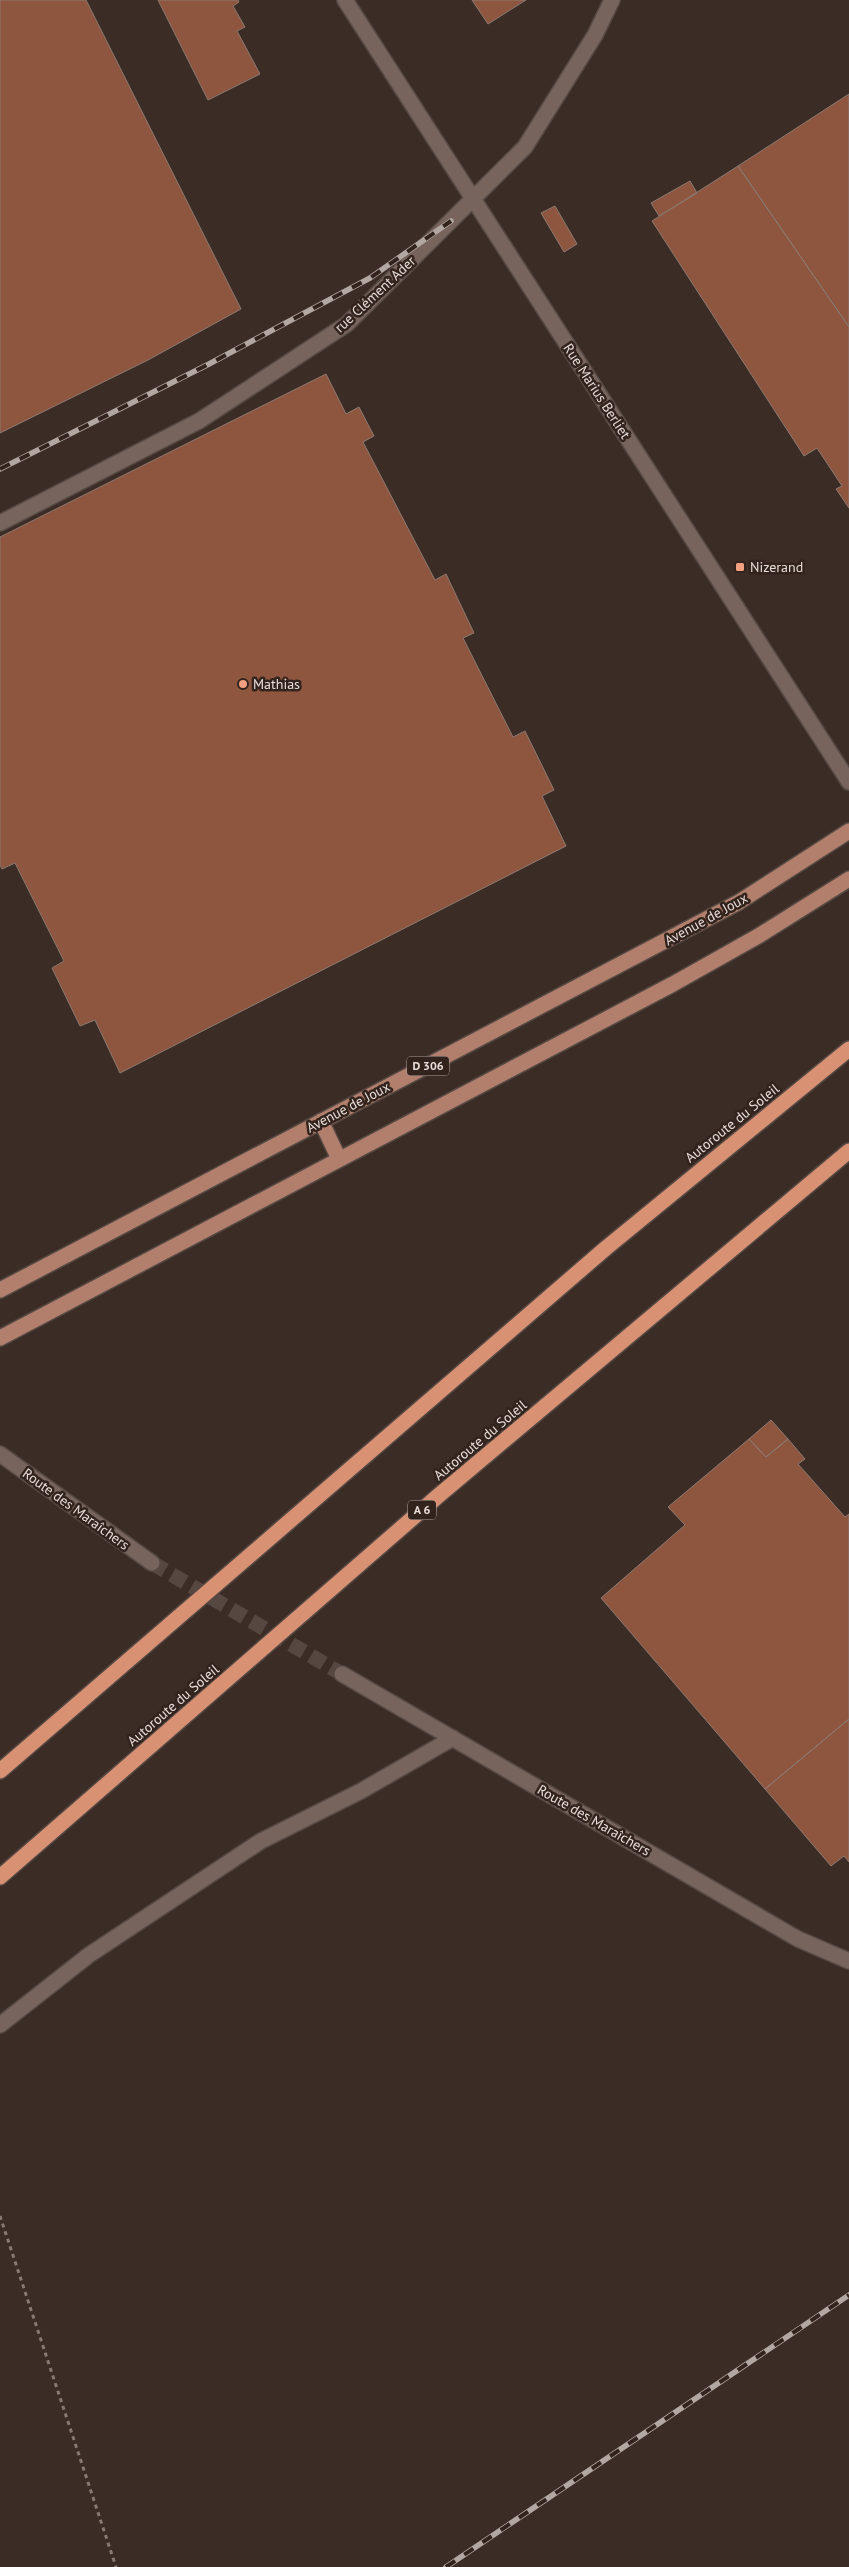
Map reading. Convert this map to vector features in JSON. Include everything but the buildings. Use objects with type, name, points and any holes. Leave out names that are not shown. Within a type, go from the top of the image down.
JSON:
[{"type":"highway","name":"Autoroute du Soleil","points":[[0,1771],[606,1248],[849,1049]]},
{"type":"highway","name":"Autoroute du Soleil","points":[[0,1877],[431,1502],[849,1151]]},
{"type":"main road","name":"Avenue de Joux","points":[[0,1290],[739,902],[849,831]]},
{"type":"main road","points":[[0,1338],[673,984],[760,935],[849,879]]},
{"type":"main road","points":[[321,1122],[340,1159]]},
{"type":"street","name":"Rue Marius Berliet","points":[[344,0],[849,782]]},
{"type":"street","name":"rue Clément Ader","points":[[0,523],[199,422],[347,324],[525,147],[595,35],[612,0]]},
{"type":"street","name":"Route des Maraîchers","points":[[0,1454],[152,1563]]},
{"type":"street","name":"Route des Maraîchers","points":[[342,1674],[798,1939],[849,1961]]},
{"type":"street","points":[[0,2025],[88,1955],[261,1841],[361,1790],[453,1738]]},
{"type":"path","points":[[0,2216],[116,2567]]},
{"type":"tunnel","points":[[152,1563],[342,1674]]},
{"type":"railway","points":[[0,469],[209,364],[370,278],[451,221]]},
{"type":"railway","points":[[446,2567],[849,2295]]},
{"type":"place","name":"Nizerand","points":[[740,567]]},
{"type":"place","name":"Mathias","points":[[243,684]]}]
